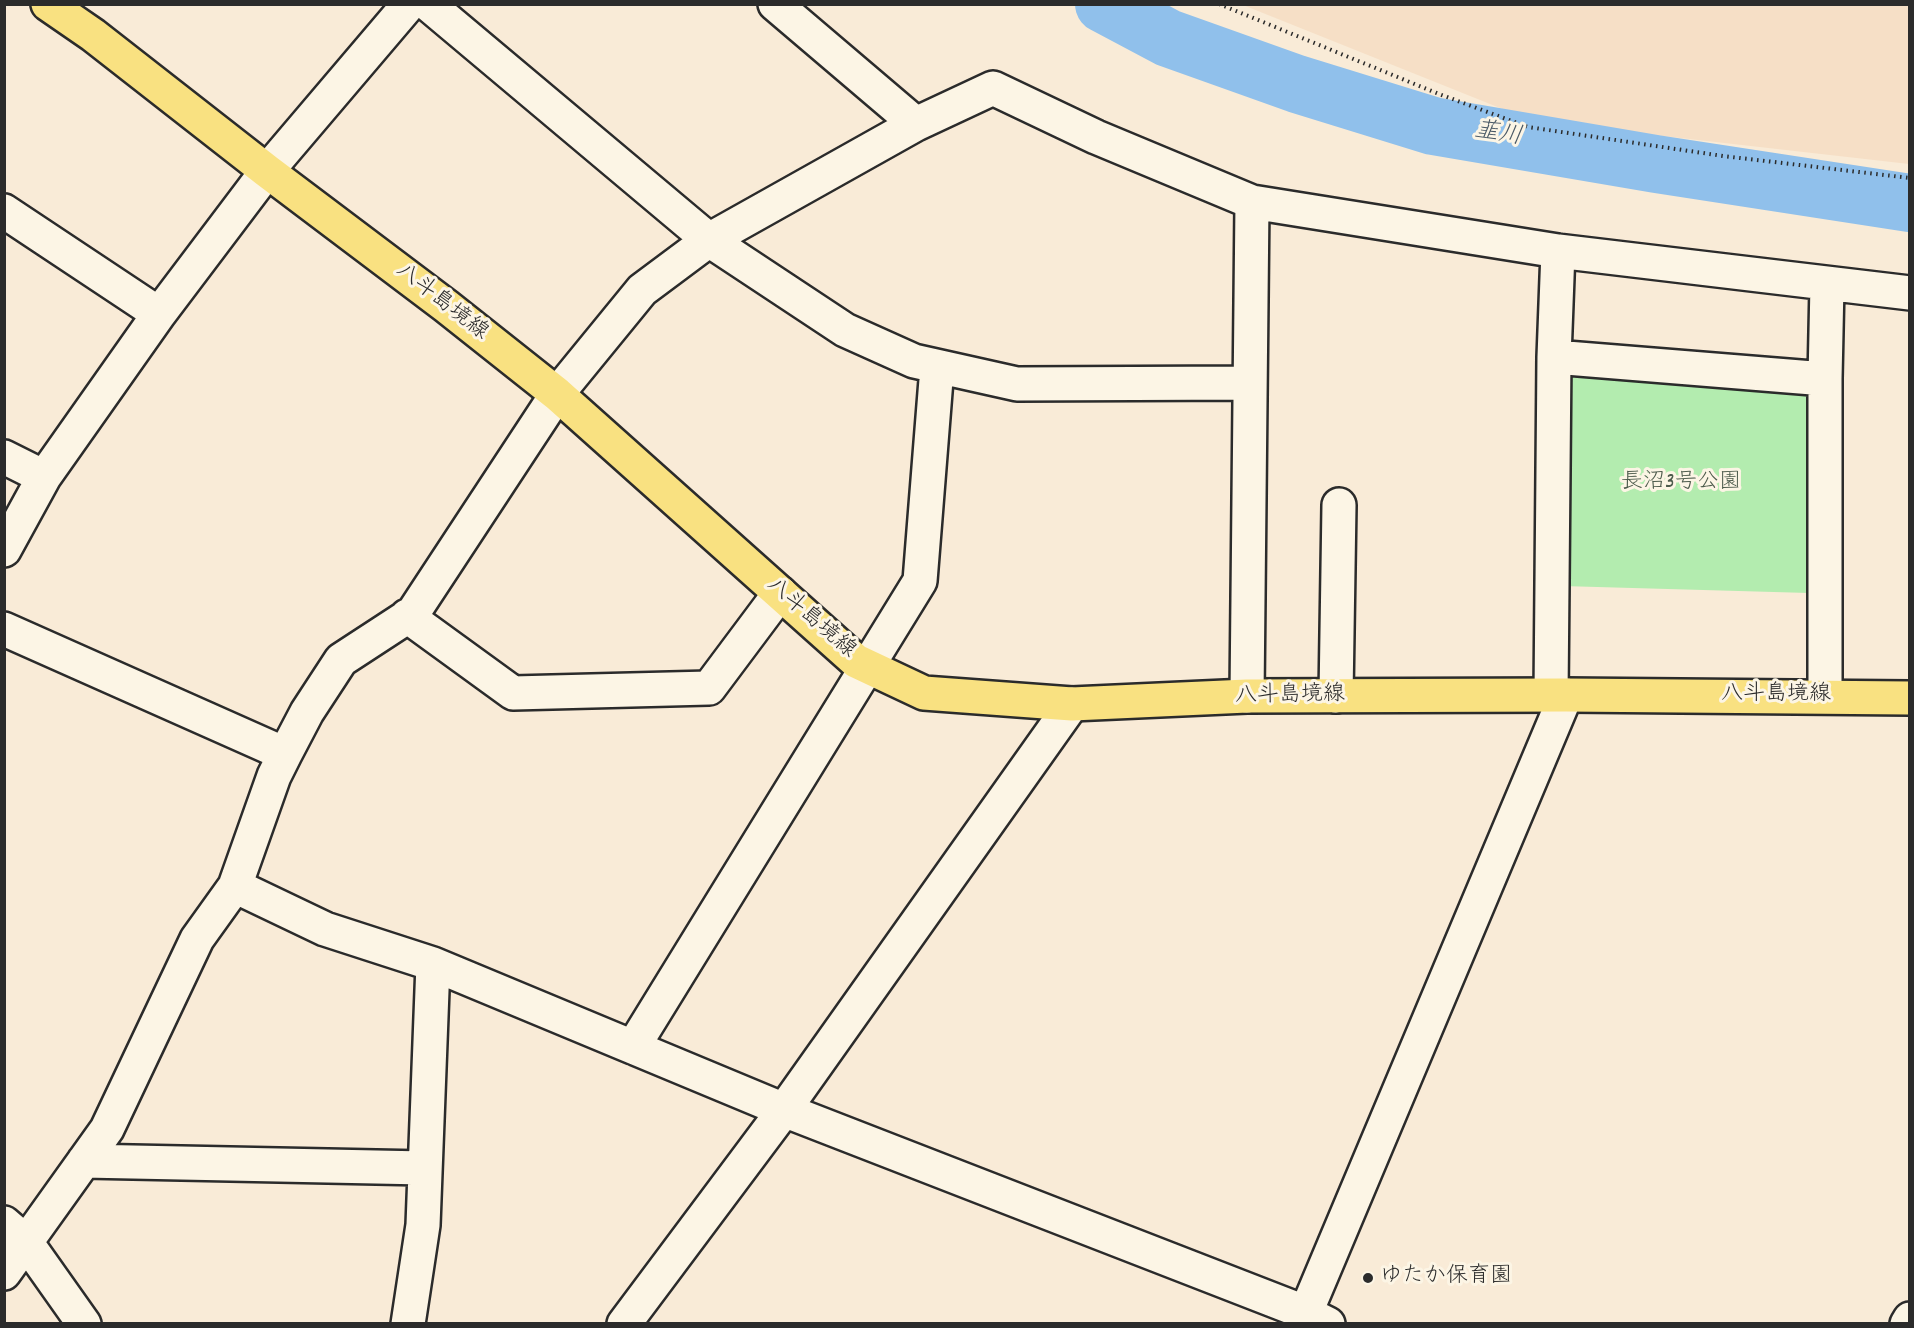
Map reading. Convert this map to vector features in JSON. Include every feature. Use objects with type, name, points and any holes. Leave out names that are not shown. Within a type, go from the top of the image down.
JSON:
[{"type":"main road","name":"八斗島境線","points":[[48,4],[93,35],[267,171],[446,306],[556,394],[856,661],[924,693],[1072,704],[1247,696],[1559,695],[1910,698]]},
{"type":"street","points":[[4,550],[44,477],[159,314],[267,171],[409,4]]},
{"type":"street","points":[[428,4],[710,240],[845,330],[914,361],[1017,384],[1250,383]]},
{"type":"street","points":[[775,4],[916,124]]},
{"type":"street","points":[[4,1273],[15,1232],[84,1161],[107,1129],[197,939],[235,886],[274,776],[307,712],[341,660],[413,613],[556,394],[642,290],[710,240],[916,124],[993,88],[1096,137],[1252,202],[1558,251],[1910,293]]},
{"type":"street","points":[[1247,696],[1252,202]]},
{"type":"street","points":[[4,212],[159,314]]},
{"type":"street","points":[[235,886],[325,929],[433,964],[784,1110],[1311,1320],[1559,695],[1554,357],[1558,251]]},
{"type":"street","points":[[1825,696],[1827,284]]},
{"type":"street","points":[[1554,357],[1825,379]]},
{"type":"street","points":[[633,1047],[920,581],[937,367]]},
{"type":"street","points":[[4,458],[44,477]]},
{"type":"street","points":[[1336,696],[1339,505]]},
{"type":"street","points":[[407,616],[513,693],[709,688],[780,593]]},
{"type":"street","points":[[4,629],[285,754]]},
{"type":"street","points":[[624,1323],[784,1110],[1072,704]]},
{"type":"street","points":[[408,1323],[423,1225],[433,964]]},
{"type":"street","points":[[84,1161],[425,1168]]},
{"type":"street","points":[[15,1232],[84,1323]]},
{"type":"street","points":[[1907,1323],[1910,1319]]},
{"type":"path","points":[[1219,4],[1439,94],[1528,127],[1723,156],[1910,178]]},
{"type":"shaded area","points":[[1243,5],[1909,5],[1909,164],[1566,125],[1505,110]]},
{"type":"green space","name":"長沼3号公園","points":[[1583,368],[1799,388],[1813,403],[1809,593],[1562,586],[1570,377]]},
{"type":"waterway","name":"韮川","points":[[1104,4],[1168,38],[1297,84],[1433,126],[1656,164],[1910,203]]},
{"type":"place","name":"ゆたか保育園","points":[[1368,1278]]}]
